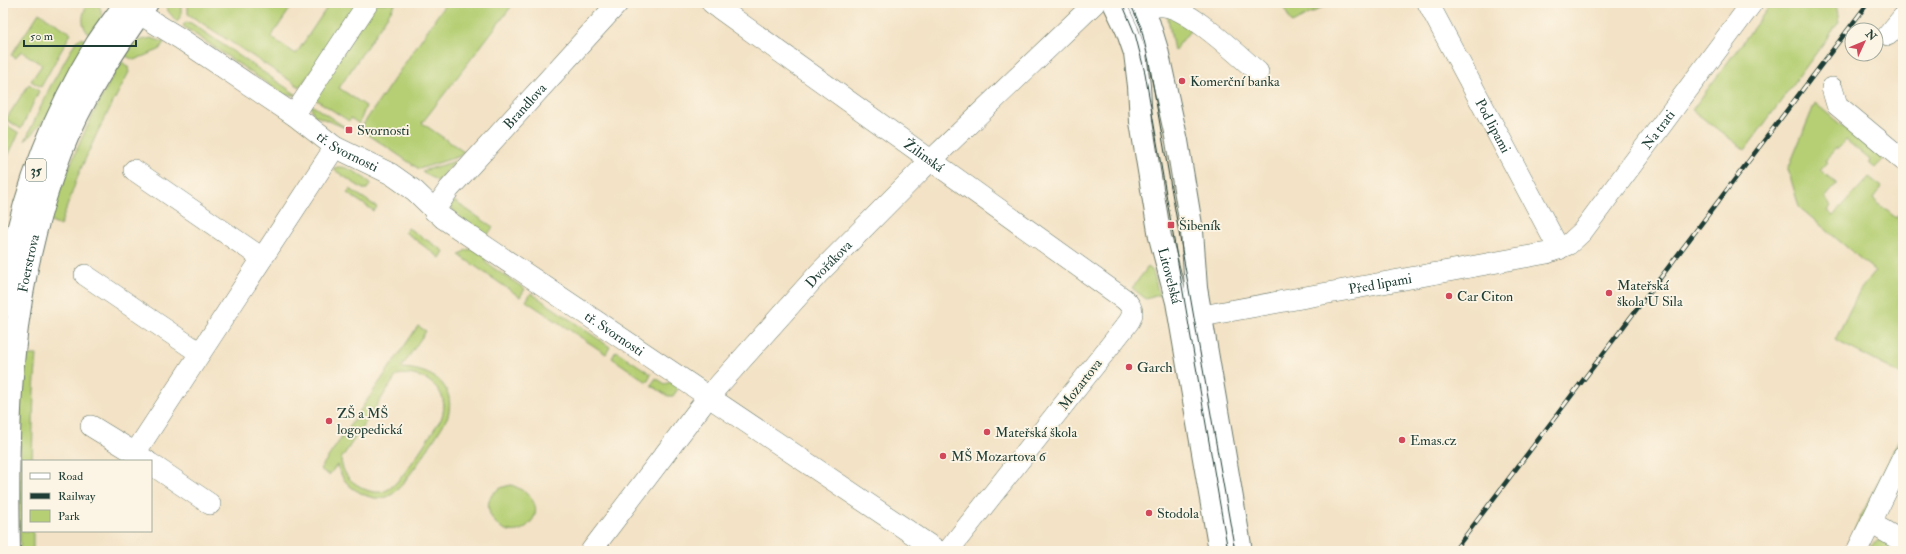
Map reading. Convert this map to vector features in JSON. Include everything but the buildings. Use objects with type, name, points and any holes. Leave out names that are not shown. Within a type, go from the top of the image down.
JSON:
[{"type":"main road","name":"Litovelská","points":[[1114,3],[1128,30],[1134,53],[1139,86],[1141,122],[1160,237],[1176,295],[1220,551]]},
{"type":"main road","name":"Foerstrova","points":[[3,306],[20,221],[43,151],[69,94],[90,55],[132,6]]},
{"type":"main road","name":"Foerstrova","points":[[9,551],[8,453],[10,382],[20,298],[30,252],[61,151],[80,111],[107,62],[132,6]]},
{"type":"main road","name":"Litovelská","points":[[1141,7],[1157,50],[1176,135],[1192,231],[1196,288],[1241,551]]},
{"type":"street","points":[[294,115],[368,3]]},
{"type":"street","name":"Brandlova","points":[[434,211],[449,189],[618,3]]},
{"type":"street","name":"Žilinská","points":[[712,3],[1124,299],[1133,310]]},
{"type":"street","name":"Dvořákova","points":[[591,551],[709,396],[819,273],[1095,3]]},
{"type":"street","name":"Pod lipami","points":[[1428,3],[1559,249]]},
{"type":"street","name":"Na trati","points":[[1559,249],[1569,244],[1582,232],[1752,3]]},
{"type":"street","name":"tř. Svornosti","points":[[132,6],[294,115],[335,147],[391,174],[415,191],[434,211],[938,551]]},
{"type":"street","name":"Litovelská","points":[[1141,7],[1161,6],[1173,8],[1204,28],[1258,72]]},
{"type":"street","points":[[1888,35],[1903,17]]},
{"type":"street","points":[[1832,88],[1837,105],[1903,160]]},
{"type":"street","points":[[91,426],[144,459],[200,353],[335,147]]},
{"type":"street","points":[[134,170],[262,258]]},
{"type":"street","name":"Před lipami","points":[[1202,316],[1546,253],[1559,249]]},
{"type":"street","points":[[85,275],[200,353]]},
{"type":"street","name":"Mozartova","points":[[948,551],[1128,323],[1132,317],[1133,310]]},
{"type":"street","points":[[1856,551],[1903,457]]},
{"type":"street","points":[[152,464],[210,504]]},
{"type":"street","points":[[1871,523],[1903,542]]},
{"type":"green space","points":[[88,3],[97,3],[101,12],[99,24],[92,36],[85,29],[83,21],[84,12]]},
{"type":"green space","points":[[166,3],[181,3],[181,15],[177,22],[168,11]]},
{"type":"green space","points":[[188,3],[294,3],[271,37],[296,54],[330,3],[361,3],[300,87],[188,14]]},
{"type":"green space","points":[[375,3],[396,3],[339,88],[366,106],[359,124],[351,118],[349,121],[312,97]]},
{"type":"green space","points":[[446,3],[514,3],[422,123],[464,152],[460,156],[419,169],[360,129]]},
{"type":"green space","points":[[1281,3],[1328,3],[1329,4],[1292,23]]},
{"type":"green space","points":[[1772,3],[1836,3],[1839,22],[1745,150],[1692,110]]},
{"type":"green space","points":[[39,13],[71,33],[41,87],[31,81],[42,65],[21,51],[16,58],[11,55]]},
{"type":"green space","points":[[1167,13],[1193,27],[1174,51]]},
{"type":"green space","points":[[186,22],[191,23],[297,95],[284,95],[183,26]]},
{"type":"green space","points":[[81,38],[89,42],[52,112],[25,141],[50,87],[76,41]]},
{"type":"green space","points":[[151,38],[164,42],[159,50],[134,60],[124,55],[137,41]]},
{"type":"green space","points":[[121,61],[128,67],[129,72],[98,131],[79,173],[60,226],[49,221],[56,200],[81,140]]},
{"type":"green space","points":[[29,84],[39,91],[21,129],[6,119]]},
{"type":"green space","points":[[1815,103],[1883,160],[1875,168],[1869,163],[1870,160],[1846,140],[1838,149],[1836,148],[1825,161],[1827,162],[1820,170],[1837,184],[1825,198],[1831,206],[1827,211],[1833,216],[1869,177],[1882,187],[1873,199],[1896,218],[1903,210],[1903,375],[1835,340],[1860,290],[1875,271],[1799,207],[1788,169]]},
{"type":"green space","points":[[310,104],[348,129],[314,115]]},
{"type":"green space","points":[[3,123],[19,133],[7,158],[3,157]]},
{"type":"green space","points":[[456,161],[437,181],[422,171]]},
{"type":"green space","points":[[337,167],[351,170],[371,183],[367,189],[363,189],[333,169]]},
{"type":"green space","points":[[350,189],[377,207],[374,211],[347,193]]},
{"type":"green space","points":[[451,199],[493,227],[486,237],[454,212],[451,206]]},
{"type":"green space","points":[[408,228],[444,251],[440,258],[405,232]]},
{"type":"green space","points":[[473,249],[485,256],[486,263],[525,289],[520,297],[459,255],[466,250]]},
{"type":"green space","points":[[1148,267],[1153,271],[1159,295],[1146,299],[1132,288]]},
{"type":"green space","points":[[531,293],[610,347],[606,354],[526,301]]},
{"type":"green space","points":[[418,326],[426,331],[401,368],[421,371],[438,380],[448,395],[450,405],[448,416],[444,423],[430,446],[404,482],[391,495],[383,498],[375,498],[367,496],[351,487],[340,473],[337,465],[329,475],[320,469]],"holes":[[[407,374],[426,379],[439,391],[443,400],[444,409],[441,419],[416,458],[393,486],[381,492],[367,490],[357,485],[347,476],[341,459],[397,375]]]},
{"type":"green space","points":[[616,351],[651,374],[647,382],[612,358]]},
{"type":"green space","points":[[24,355],[37,355],[34,390],[32,460],[22,460],[22,532],[33,532],[33,551],[20,551],[20,407]]},
{"type":"green space","points":[[656,378],[665,384],[672,381],[680,386],[673,396],[668,396],[651,385]]},
{"type":"green space","points":[[1903,431],[1903,440],[1849,549],[1846,547]]},
{"type":"green space","points":[[511,485],[517,487],[528,495],[535,505],[536,511],[530,523],[520,530],[509,531],[500,527],[492,519],[489,509],[490,499],[497,490]]},
{"type":"green space","points":[[1882,539],[1903,551],[1867,551],[1873,543]]},
{"type":"tram line","points":[[1122,3],[1135,34],[1145,73],[1228,551]]},
{"type":"tram line","points":[[1130,3],[1141,27],[1149,62],[1235,551]]},
{"type":"railway","points":[[1454,551],[1868,3]]},
{"type":"place","name":"Komerční banka","points":[[1182,81]]},
{"type":"place","name":"Svornosti","points":[[349,130]]},
{"type":"place","name":"Šibeník","points":[[1171,225]]},
{"type":"place","name":"Mateřská škola U Sila","points":[[1609,293]]},
{"type":"place","name":"Car Citon","points":[[1449,296]]},
{"type":"place","name":"Garch","points":[[1129,367]]},
{"type":"place","name":"ZŠ a MŠ logopedická","points":[[329,421]]},
{"type":"place","name":"Mateřská škola","points":[[987,432]]},
{"type":"place","name":"Emas.cz","points":[[1402,440]]},
{"type":"place","name":"MŠ Mozartova 6","points":[[943,456]]},
{"type":"place","name":"Stodola","points":[[1149,513]]}]
